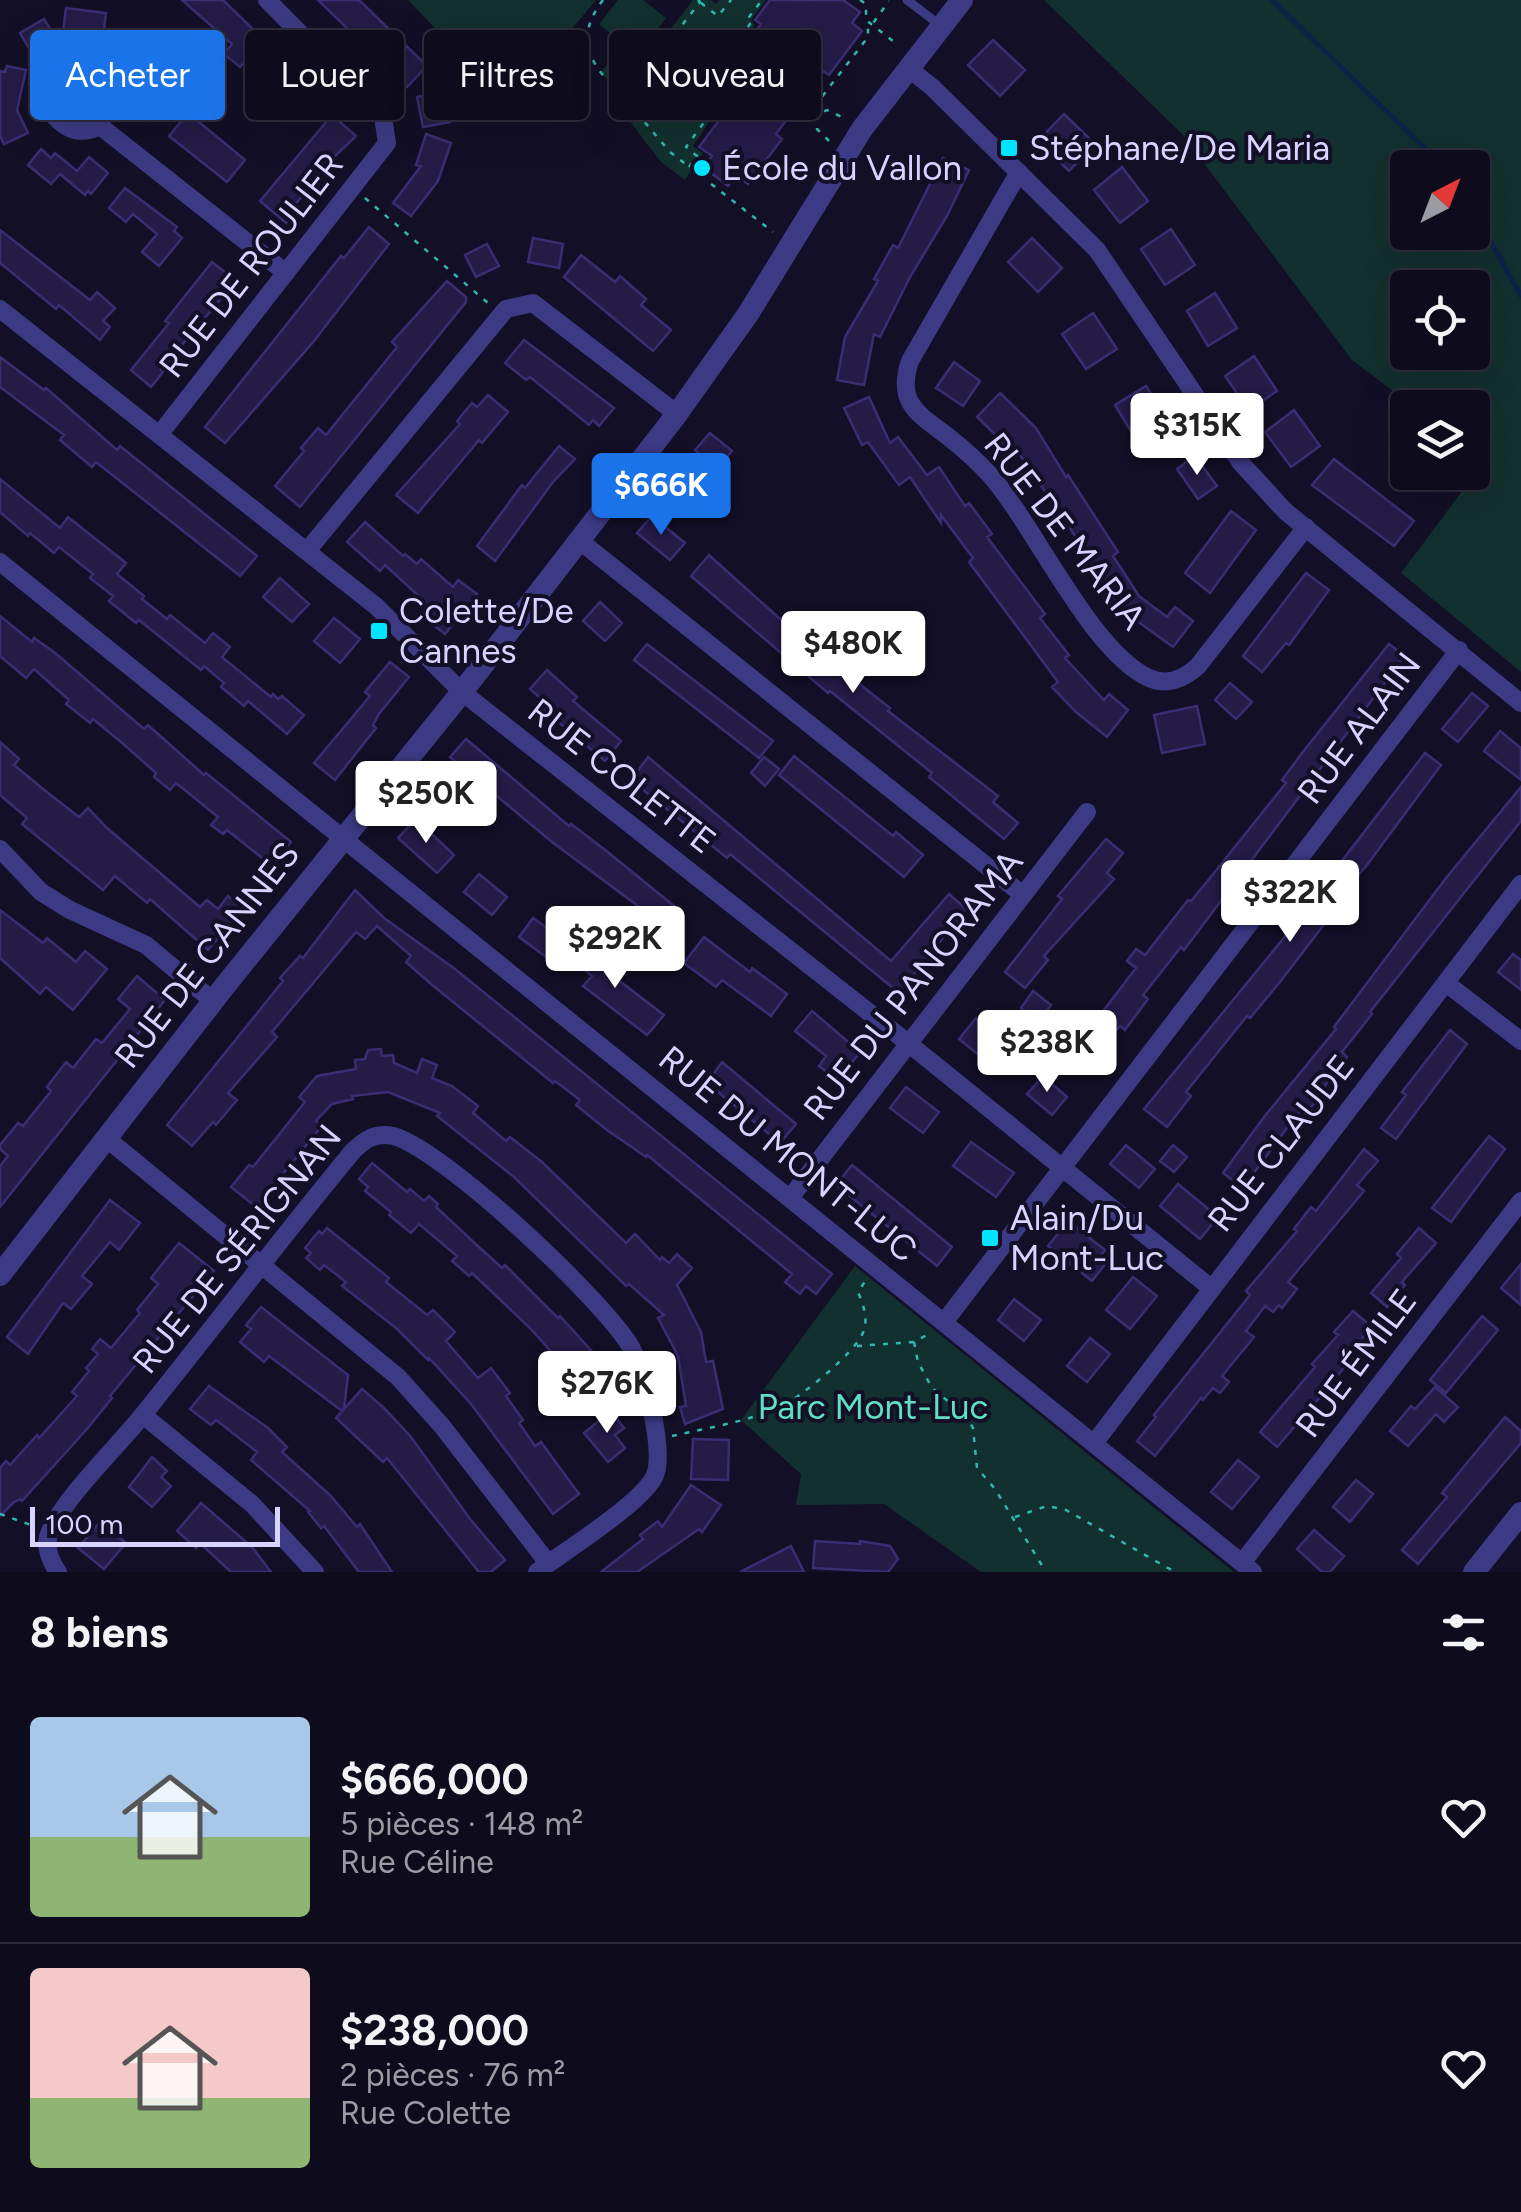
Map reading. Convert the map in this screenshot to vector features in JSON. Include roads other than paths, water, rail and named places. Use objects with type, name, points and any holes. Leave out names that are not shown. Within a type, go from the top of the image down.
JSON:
[{"type":"street","name":"RUE DE ROULIER","points":[[159,434],[387,143],[382,117],[268,0]]},
{"type":"street","name":"RUE DE CANNES","points":[[0,1274],[580,542],[748,314],[846,154],[949,9]]},
{"type":"street","points":[[908,68],[932,87],[1096,250],[1242,464],[1286,511],[1521,702]]},
{"type":"street","points":[[100,126],[286,273]]},
{"type":"street","name":"RUE DE MARIA","points":[[1018,172],[910,360],[904,382],[918,414],[955,441],[994,480],[1102,638],[1150,679],[1172,681],[1198,666],[1306,527]]},
{"type":"street","points":[[307,552],[506,309],[534,303],[676,414]]},
{"type":"street","name":"RUE COLETTE","points":[[0,309],[377,607],[462,692],[908,1043],[1210,1288]]},
{"type":"street","points":[[580,542],[1024,895]]},
{"type":"street","name":"RUE DU MONT-LUC","points":[[0,562],[1248,1568]]},
{"type":"street","name":"RUE ALAIN","points":[[945,1321],[1459,650]]},
{"type":"street","name":"RUE DU PANORAMA","points":[[790,1198],[1087,812]]},
{"type":"street","points":[[0,850],[41,892],[70,910],[146,945],[213,1001]]},
{"type":"street","name":"RUE CLAUDE","points":[[1095,1442],[1521,884]]},
{"type":"street","points":[[1446,982],[1521,1041]]},
{"type":"street","name":"RUE DE SÉRIGNAN","points":[[58,1572],[48,1550],[49,1532],[58,1516],[363,1141],[383,1134],[406,1141],[499,1210],[621,1333],[640,1366],[656,1440],[657,1469],[647,1488],[542,1568]]},
{"type":"street","points":[[106,1138],[414,1393],[542,1568]]},
{"type":"street","name":"RUE ÉMILE","points":[[1248,1568],[1521,1201]]},
{"type":"street","points":[[143,1415],[252,1504],[315,1572]]},
{"type":"street","points":[[1474,1572],[1521,1513]]},
{"type":"lane","points":[[907,0],[949,9]]},
{"type":"waterway","points":[[1272,0],[1426,150]]},
{"type":"waterway","points":[[1490,240],[1521,296]]},
{"type":"place","name":"Stéphane/De Maria","points":[[1009,148]]},
{"type":"place","name":"École du Vallon","points":[[702,168]]},
{"type":"place","name":"Colette/De Cannes","points":[[379,631]]},
{"type":"place","name":"Alain/Du Mont-Luc","points":[[990,1238]]},
{"type":"park label","name":"Parc Mont-Luc","points":[[873,1407]]}]
